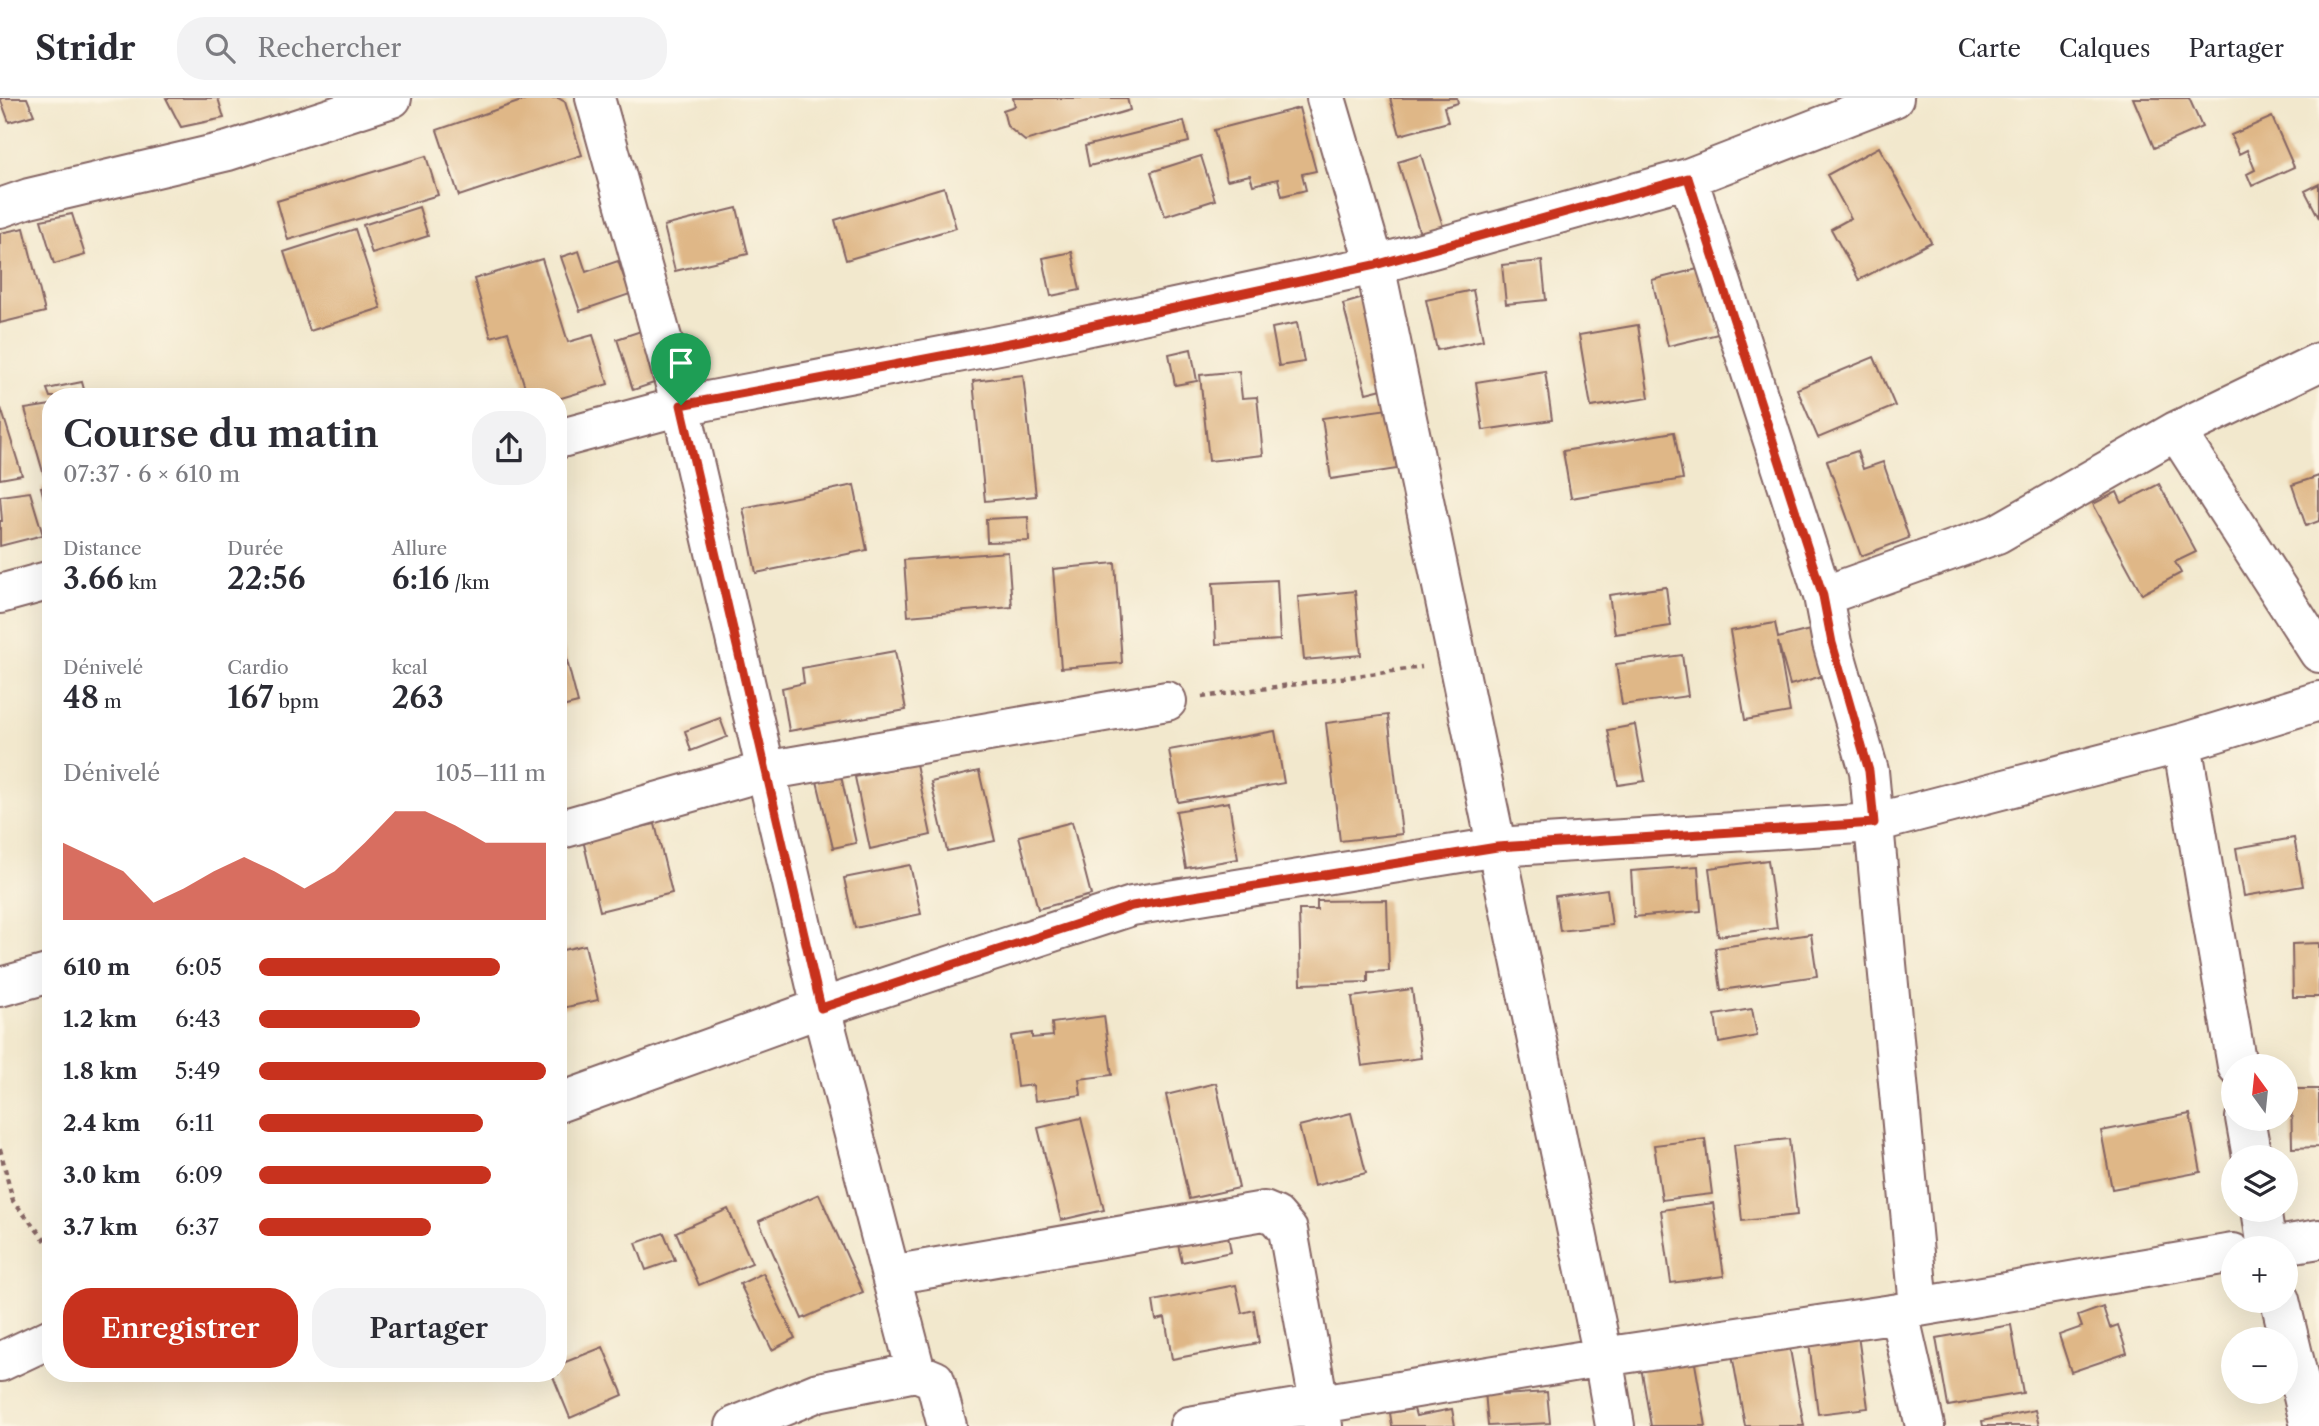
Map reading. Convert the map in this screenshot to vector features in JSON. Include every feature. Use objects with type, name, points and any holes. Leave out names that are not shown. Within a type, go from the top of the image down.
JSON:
[{"type":"street","points":[[0,208],[29,198],[228,150],[392,98]]},
{"type":"street","points":[[595,98],[681,405],[821,1008],[916,1372]]},
{"type":"street","points":[[1326,98],[1375,265],[1604,1357],[1615,1426]]},
{"type":"street","points":[[567,437],[681,405],[1020,341],[1375,265],[1688,178],[1894,98]]},
{"type":"street","points":[[1688,178],[1823,596],[1832,643],[1869,771],[1909,1310],[1925,1426]]},
{"type":"street","points":[[1823,596],[1997,534],[2176,431],[2319,362]]},
{"type":"street","points":[[2176,431],[2319,653]]},
{"type":"street","points":[[0,594],[42,582]]},
{"type":"street","points":[[567,827],[765,771],[1167,701]]},
{"type":"street","points":[[567,1100],[821,1008],[1132,906],[1497,847],[1874,823],[2182,743],[2319,701]]},
{"type":"street","points":[[2182,743],[2234,1054]]},
{"type":"street","points":[[0,987],[42,975]]},
{"type":"street","points":[[891,1275],[1264,1211],[1276,1216],[1288,1230],[1320,1416]]},
{"type":"street","points":[[2298,1243],[2319,1239]]},
{"type":"street","points":[[1189,1426],[1320,1416],[1604,1357],[1909,1310],[2221,1255]]},
{"type":"street","points":[[2283,1313],[2311,1426]]},
{"type":"street","points":[[0,1362],[42,1342]]},
{"type":"street","points":[[735,1426],[818,1392],[916,1372],[935,1380],[947,1426]]},
{"type":"path","points":[[1167,701],[1458,662]]},
{"type":"path","points":[[0,1149],[13,1201],[42,1236]]},
{"type":"building","points":[[0,98],[27,98],[34,115],[9,122]]},
{"type":"building","points":[[166,98],[218,98],[224,118],[181,127]]},
{"type":"building","points":[[530,98],[558,98],[565,102],[582,155],[459,196],[437,130]]},
{"type":"building","points":[[1013,98],[1127,98],[1130,110],[1025,141],[1007,126],[1003,110],[1015,106]]},
{"type":"building","points":[[1390,98],[1457,98],[1458,103],[1444,107],[1448,122],[1400,135]]},
{"type":"building","points":[[2133,98],[2189,98],[2202,127],[2154,148]]},
{"type":"building","points":[[1299,108],[1316,171],[1302,174],[1306,190],[1282,196],[1278,179],[1253,185],[1250,175],[1227,180],[1214,130]]},
{"type":"building","points":[[2272,117],[2294,167],[2252,186],[2247,174],[2255,170],[2247,150],[2239,154],[2231,135]]},
{"type":"building","points":[[1184,121],[1189,142],[1089,166],[1085,146]]},
{"type":"building","points":[[1879,147],[1931,242],[1859,280],[1831,229],[1851,218],[1827,175]]},
{"type":"building","points":[[1421,155],[1445,233],[1422,240],[1398,162]]},
{"type":"building","points":[[426,156],[438,195],[288,240],[277,201]]},
{"type":"building","points":[[1201,156],[1215,200],[1165,216],[1151,172]]},
{"type":"building","points":[[2319,184],[2319,218],[2305,191]]},
{"type":"building","points":[[944,187],[956,228],[846,260],[835,220]]},
{"type":"building","points":[[419,207],[428,236],[372,254],[363,225]]},
{"type":"building","points":[[737,208],[748,254],[675,271],[664,226]]},
{"type":"building","points":[[72,214],[85,255],[54,264],[41,220]]},
{"type":"building","points":[[24,228],[45,312],[0,323],[0,233]]},
{"type":"building","points":[[355,229],[381,308],[310,331],[284,252]]},
{"type":"building","points":[[579,251],[586,272],[618,261],[630,294],[580,311],[561,257]]},
{"type":"building","points":[[1072,252],[1080,290],[1051,296],[1043,258]]},
{"type":"building","points":[[542,259],[568,342],[593,335],[608,384],[567,396],[567,388],[525,388],[508,332],[491,337],[474,279]]},
{"type":"building","points":[[1542,261],[1546,300],[1506,304],[1502,265]]},
{"type":"building","points":[[1702,268],[1718,334],[1668,346],[1652,280]]},
{"type":"building","points":[[1473,290],[1483,340],[1437,350],[1426,300]]},
{"type":"building","points":[[1367,297],[1390,387],[1366,393],[1343,304]]},
{"type":"building","points":[[1297,323],[1304,362],[1279,366],[1272,328]]},
{"type":"building","points":[[1638,325],[1649,398],[1591,407],[1579,335]]},
{"type":"building","points":[[647,329],[663,380],[633,390],[617,339]]},
{"type":"building","points":[[1191,349],[1197,381],[1175,385],[1169,354]]},
{"type":"building","points":[[1874,357],[1895,406],[1818,438],[1797,389]]},
{"type":"building","points":[[1239,371],[1242,398],[1257,397],[1263,455],[1209,461],[1200,375]]},
{"type":"building","points":[[1545,371],[1552,420],[1483,430],[1476,382]]},
{"type":"building","points":[[1023,375],[1036,496],[985,501],[973,381]]},
{"type":"building","points":[[82,382],[84,388],[52,388]]},
{"type":"building","points":[[42,406],[42,468],[25,409]]},
{"type":"building","points":[[1,408],[22,475],[0,479]]},
{"type":"building","points":[[1388,409],[1397,469],[1331,479],[1322,418]]},
{"type":"building","points":[[1674,432],[1683,479],[1571,498],[1563,451]]},
{"type":"building","points":[[1857,451],[1863,469],[1883,462],[1909,538],[1861,556],[1827,461]]},
{"type":"building","points":[[2319,476],[2319,521],[2306,526],[2292,485]]},
{"type":"building","points":[[2159,484],[2196,552],[2175,562],[2181,573],[2142,594],[2093,504],[2117,492],[2122,503]]},
{"type":"building","points":[[854,485],[867,550],[756,573],[743,508]]},
{"type":"building","points":[[30,492],[42,535],[0,546],[0,496]]},
{"type":"building","points":[[1028,517],[1029,541],[987,542],[986,519]]},
{"type":"building","points":[[1008,552],[1012,607],[908,616],[904,560]]},
{"type":"building","points":[[1115,563],[1122,663],[1061,668],[1053,569]]},
{"type":"building","points":[[1277,580],[1280,640],[1216,644],[1213,583]]},
{"type":"building","points":[[1666,587],[1671,626],[1615,634],[1609,595]]},
{"type":"building","points":[[1355,591],[1361,655],[1304,660],[1298,597]]},
{"type":"building","points":[[1775,623],[1778,638],[1814,629],[1826,675],[1790,685],[1778,642],[1790,712],[1745,720],[1730,631]]},
{"type":"building","points":[[895,651],[906,710],[789,731],[782,688],[804,683],[802,668]]},
{"type":"building","points":[[1682,655],[1688,696],[1622,705],[1616,664]]},
{"type":"building","points":[[567,661],[578,703],[567,706]]},
{"type":"building","points":[[1388,715],[1402,834],[1340,841],[1326,723]]},
{"type":"building","points":[[720,718],[727,737],[691,751],[685,731]]},
{"type":"building","points":[[1635,725],[1645,781],[1618,785],[1608,730]]},
{"type":"building","points":[[1275,731],[1284,783],[1178,802],[1169,750]]},
{"type":"building","points":[[916,764],[931,835],[870,849],[855,777]]},
{"type":"building","points":[[979,771],[995,841],[947,851],[931,782]]},
{"type":"building","points":[[841,776],[856,843],[833,848],[817,781]]},
{"type":"building","points":[[1229,802],[1238,859],[1186,868],[1176,811]]},
{"type":"building","points":[[1072,822],[1091,895],[1038,909],[1019,836]]},
{"type":"building","points":[[655,824],[672,893],[600,911],[583,840]]},
{"type":"building","points":[[2294,838],[2303,886],[2244,896],[2236,848]]},
{"type":"building","points":[[1768,860],[1777,928],[1718,936],[1709,868]]},
{"type":"building","points":[[910,865],[921,914],[855,928],[844,878]]},
{"type":"building","points":[[1698,866],[1701,911],[1634,917],[1631,871]]},
{"type":"building","points":[[1607,889],[1612,925],[1560,931],[1555,896]]},
{"type":"building","points":[[1387,900],[1389,971],[1368,972],[1368,982],[1301,984],[1299,910],[1317,910],[1317,901]]},
{"type":"building","points":[[1811,934],[1817,976],[1721,990],[1715,948]]},
{"type":"building","points":[[2319,943],[2319,997],[2293,997],[2292,944]]},
{"type":"building","points":[[585,945],[598,1000],[567,1007],[567,949]]},
{"type":"building","points":[[1412,989],[1421,1058],[1362,1066],[1352,997]]},
{"type":"building","points":[[1752,1009],[1757,1036],[1719,1043],[1715,1015]]},
{"type":"building","points":[[1104,1016],[1112,1075],[1079,1079],[1081,1095],[1035,1101],[1033,1085],[1017,1087],[1011,1036],[1032,1033],[1032,1038],[1053,1036],[1052,1023]]},
{"type":"building","points":[[1216,1083],[1239,1188],[1189,1199],[1166,1095]]},
{"type":"building","points":[[2298,1089],[2319,1089],[2319,1147],[2298,1148],[2298,1145],[2292,1145],[2292,1131],[2298,1131]]},
{"type":"building","points":[[1351,1113],[1366,1173],[1314,1186],[1299,1126]]},
{"type":"building","points":[[2190,1114],[2201,1172],[2112,1189],[2101,1131]]},
{"type":"building","points":[[1081,1118],[1104,1210],[1061,1220],[1038,1128]]},
{"type":"building","points":[[1705,1139],[1712,1194],[1662,1200],[1654,1145]]},
{"type":"building","points":[[1789,1139],[1797,1215],[1742,1221],[1734,1145]]},
{"type":"building","points":[[819,1194],[863,1292],[802,1319],[759,1221]]},
{"type":"building","points":[[1713,1203],[1724,1276],[1671,1283],[1661,1210]]},
{"type":"building","points":[[728,1209],[752,1263],[699,1285],[676,1232]]},
{"type":"building","points":[[1227,1230],[1231,1252],[1182,1262],[1177,1240]]},
{"type":"building","points":[[664,1233],[675,1260],[646,1270],[636,1243]]},
{"type":"building","points":[[763,1273],[795,1338],[772,1350],[740,1284]]},
{"type":"building","points":[[1236,1285],[1242,1313],[1254,1310],[1259,1343],[1172,1359],[1165,1318],[1156,1320],[1153,1301]]},
{"type":"building","points":[[2103,1307],[2110,1328],[2118,1325],[2127,1353],[2071,1372],[2059,1335],[2082,1327],[2078,1316]]},
{"type":"building","points":[[2011,1325],[2023,1393],[1948,1406],[1936,1338]]},
{"type":"building","points":[[1857,1328],[1868,1408],[1818,1414],[1808,1334]]},
{"type":"building","points":[[1787,1333],[1804,1426],[1745,1426],[1730,1343]]},
{"type":"building","points":[[603,1347],[623,1395],[570,1418],[555,1382],[567,1382],[567,1361]]},
{"type":"building","points":[[1694,1358],[1706,1426],[1651,1426],[1641,1367]]},
{"type":"building","points":[[1503,1389],[1503,1395],[1547,1392],[1550,1423],[1488,1426],[1485,1391]]},
{"type":"building","points":[[1414,1409],[1416,1416],[1452,1409],[1455,1426],[1392,1426],[1390,1413]]},
{"type":"building","points":[[2035,1410],[2039,1426],[1983,1426],[1982,1421]]},
{"type":"route","points":[[1688,178],[1823,596],[1832,643],[1869,771],[1874,823],[1497,847],[1132,906],[821,1008],[681,405],[1020,341],[1375,265],[1688,178]]}]
